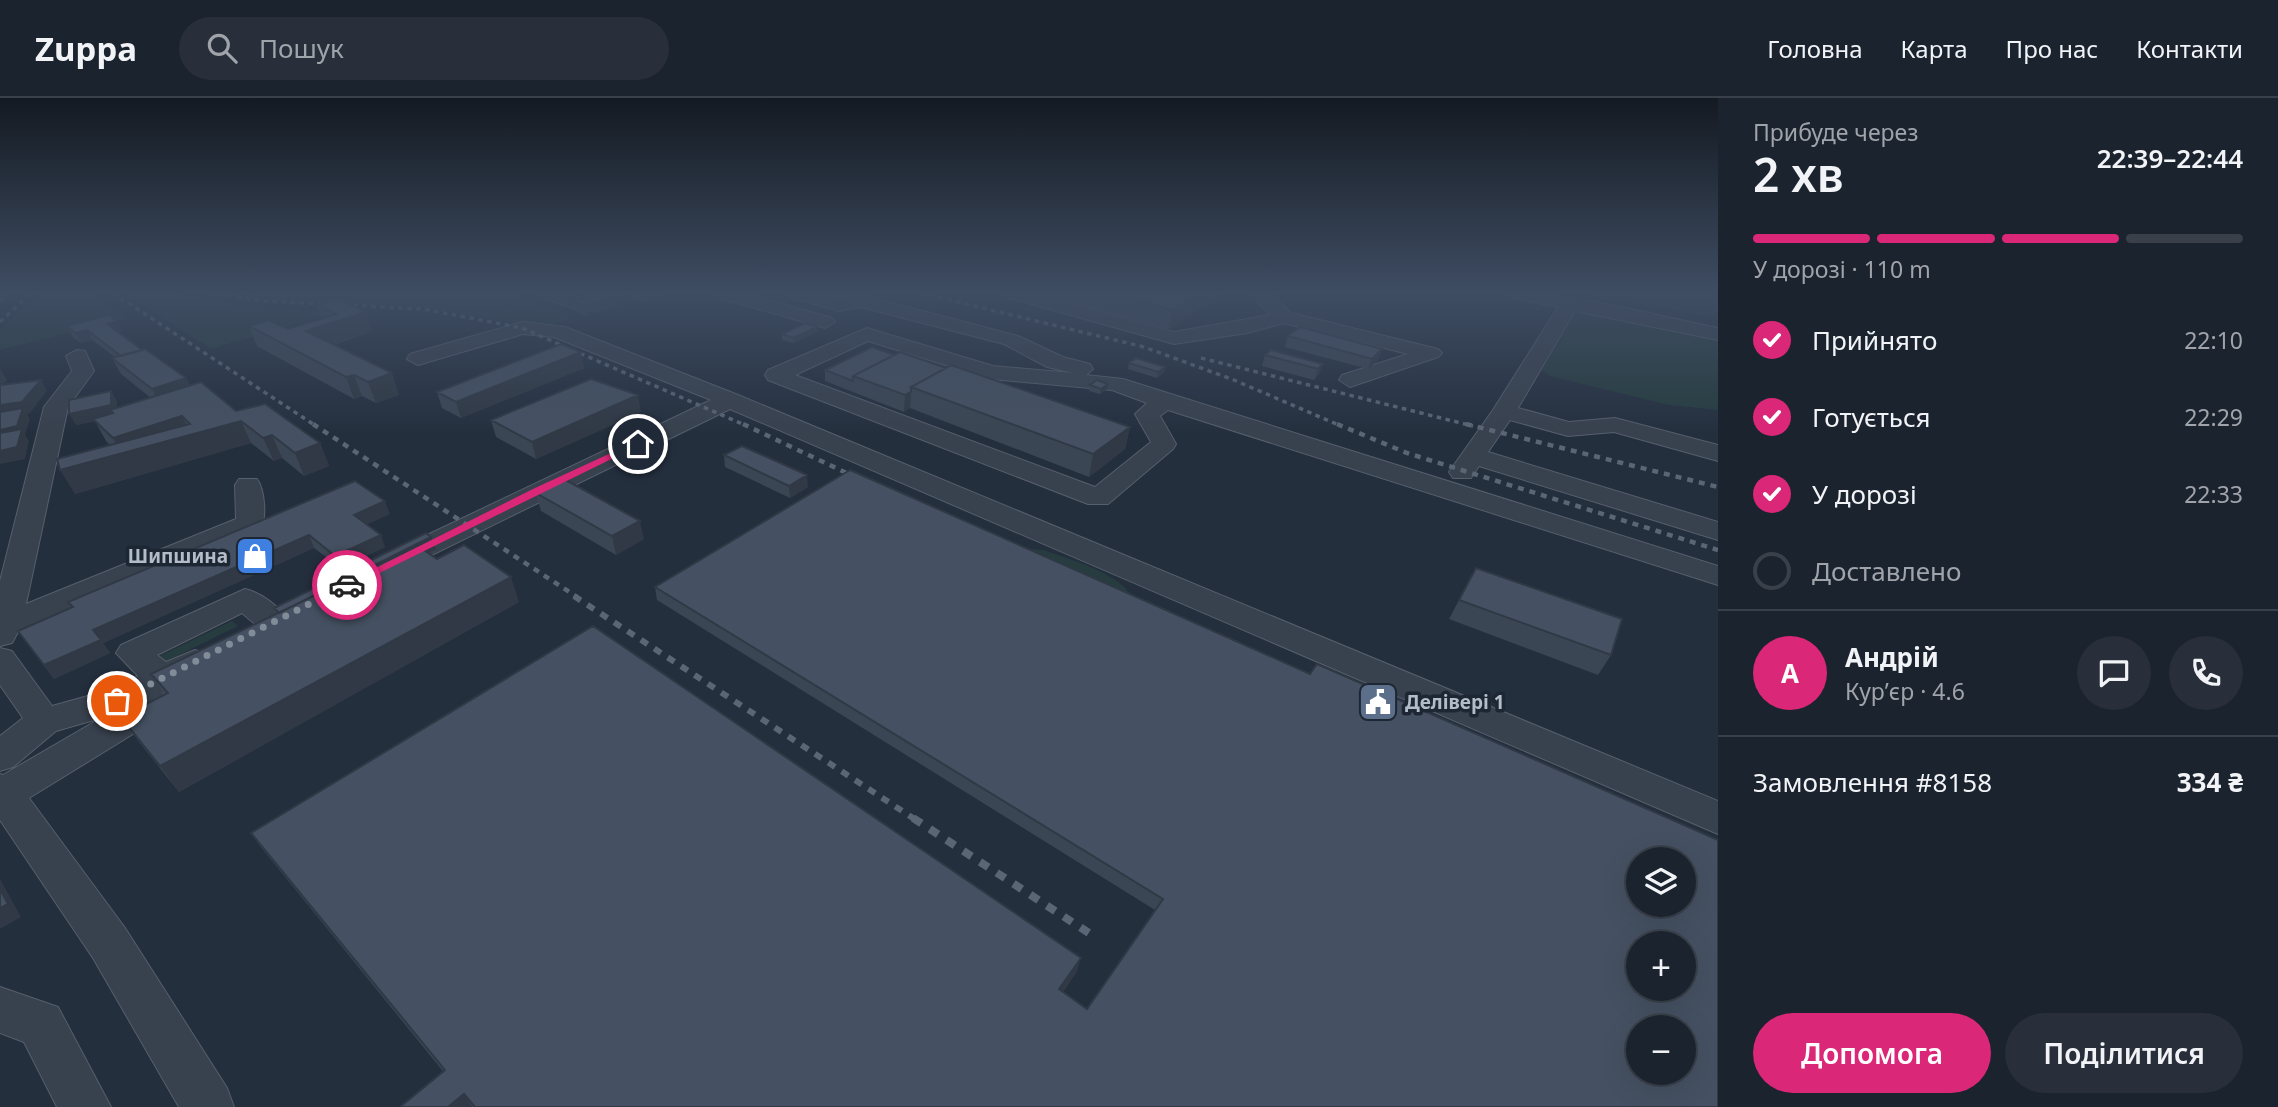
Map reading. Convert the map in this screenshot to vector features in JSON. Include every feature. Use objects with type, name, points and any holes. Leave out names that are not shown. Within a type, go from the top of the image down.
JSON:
[{"type":"lane","points":[[418,359],[481,340]]},
{"type":"lane","points":[[581,340],[730,400],[1718,818]]},
{"type":"lane","points":[[853,340],[776,375],[1098,498],[1164,444],[1147,414],[1165,402]]},
{"type":"lane","points":[[887,340],[991,372],[1115,384]]},
{"type":"lane","points":[[1010,340],[1055,362],[1095,372],[1115,384],[1165,402],[1718,576]]},
{"type":"lane","points":[[1350,380],[1430,353],[1378,340]]},
{"type":"lane","points":[[1451,491],[1547,340]]},
{"type":"lane","points":[[3,630],[56,407],[83,371],[77,356]]},
{"type":"lane","points":[[436,562],[370,584],[538,490],[730,400]]},
{"type":"lane","points":[[1504,411],[1568,429],[1615,425],[1718,453]]},
{"type":"lane","points":[[1475,456],[1718,531]]},
{"type":"lane","points":[[3,630],[250,523],[248,485]]},
{"type":"lane","points":[[163,678],[134,653],[245,599],[261,637]]},
{"type":"lane","points":[[4,795],[44,721],[117,701],[163,678],[261,637]]},
{"type":"lane","points":[[4,795],[125,718],[261,637]]},
{"type":"lane","points":[[0,659],[44,721]]},
{"type":"lane","points":[[4,795],[108,943],[208,1107]]},
{"type":"lane","points":[[0,1010],[41,1024],[85,1107]]},
{"type":"green space","points":[[0,340],[39,340],[0,350]]},
{"type":"green space","points":[[197,340],[241,340],[211,349]]},
{"type":"green space","points":[[1560,340],[1718,340],[1718,410],[1669,405],[1550,376],[1542,370]]},
{"type":"green space","points":[[1031,549],[1044,550],[1108,575],[1119,582],[1132,600],[1012,555]]},
{"type":"green space","points":[[232,621],[238,626],[165,662],[160,656]]},
{"type":"building","points":[[100,340],[129,340],[142,350],[121,356]]},
{"type":"building","points":[[276,340],[325,340],[392,373],[368,382],[354,375],[346,377]]},
{"type":"building","points":[[1303,340],[1349,340],[1382,349],[1372,359]]},
{"type":"building","points":[[561,344],[581,352],[456,402],[437,392]]},
{"type":"building","points":[[872,347],[894,355],[853,376],[853,381],[825,370]]},
{"type":"building","points":[[145,349],[186,378],[152,389],[112,358]]},
{"type":"building","points":[[1271,350],[1323,364],[1318,369],[1265,355]]},
{"type":"building","points":[[900,352],[946,368],[911,387],[911,392],[905,395],[853,376]]},
{"type":"building","points":[[1136,358],[1165,367],[1158,372],[1129,363]]},
{"type":"building","points":[[951,365],[1130,427],[1093,454],[911,387]]},
{"type":"building","points":[[591,379],[638,395],[532,442],[491,420]]},
{"type":"building","points":[[41,380],[22,402],[0,405],[0,385]]},
{"type":"building","points":[[1097,380],[1108,384],[1101,389],[1090,385]]},
{"type":"building","points":[[201,382],[236,411],[265,404],[320,443],[295,453],[272,435],[263,438],[241,421],[60,470],[57,459],[190,424],[182,416],[113,438],[93,419],[113,413],[110,410]]},
{"type":"building","points":[[111,391],[111,405],[69,414],[69,400]]},
{"type":"building","points":[[23,408],[17,426],[0,430],[0,412]]},
{"type":"building","points":[[22,429],[17,447],[0,451],[0,433]]},
{"type":"building","points":[[742,446],[807,475],[789,486],[724,455]]},
{"type":"building","points":[[850,470],[1310,674],[1317,664],[1718,840],[1718,1107],[475,1107],[464,1094],[448,1107],[400,1107],[445,1070],[251,833],[593,626],[1081,958],[1059,989],[1087,1009],[1163,899],[655,587]]},
{"type":"building","points":[[564,479],[640,521],[612,536],[536,493]]},
{"type":"building","points":[[355,481],[385,501],[354,515],[381,535],[335,556],[309,535],[93,630],[101,640],[44,665],[18,631],[73,607],[68,602]]},
{"type":"building","points":[[426,533],[431,537],[279,613],[274,608]]},
{"type":"building","points":[[464,545],[511,577],[160,766],[121,717],[168,693],[151,674],[418,546],[437,559]]},
{"type":"building","points":[[1476,568],[1622,619],[1611,655],[1459,600]]},
{"type":"building","points":[[0,889],[8,904],[0,908]]},
{"type":"railway","points":[[185,340],[316,426]]},
{"type":"railway","points":[[550,340],[747,426]]},
{"type":"railway","points":[[1115,340],[1144,347],[1234,380],[1341,426]]},
{"type":"railway","points":[[1201,358],[1473,426]]},
{"type":"railway","points":[[313,424],[577,597]]},
{"type":"railway","points":[[743,424],[855,477]]},
{"type":"railway","points":[[1337,424],[1407,453],[1718,550]]},
{"type":"railway","points":[[1466,424],[1718,487]]},
{"type":"railway","points":[[574,596],[916,820]]},
{"type":"railway","points":[[913,818],[1095,937]]},
{"type":"way so far","points":[[117,701],[347,585]]},
{"type":"place","name":"Шипшина","points":[[255,556]]},
{"type":"place","name":"Делівері 1","points":[[1378,702]]},
{"type":"route","points":[[347,585],[538,490],[638,444]]}]
